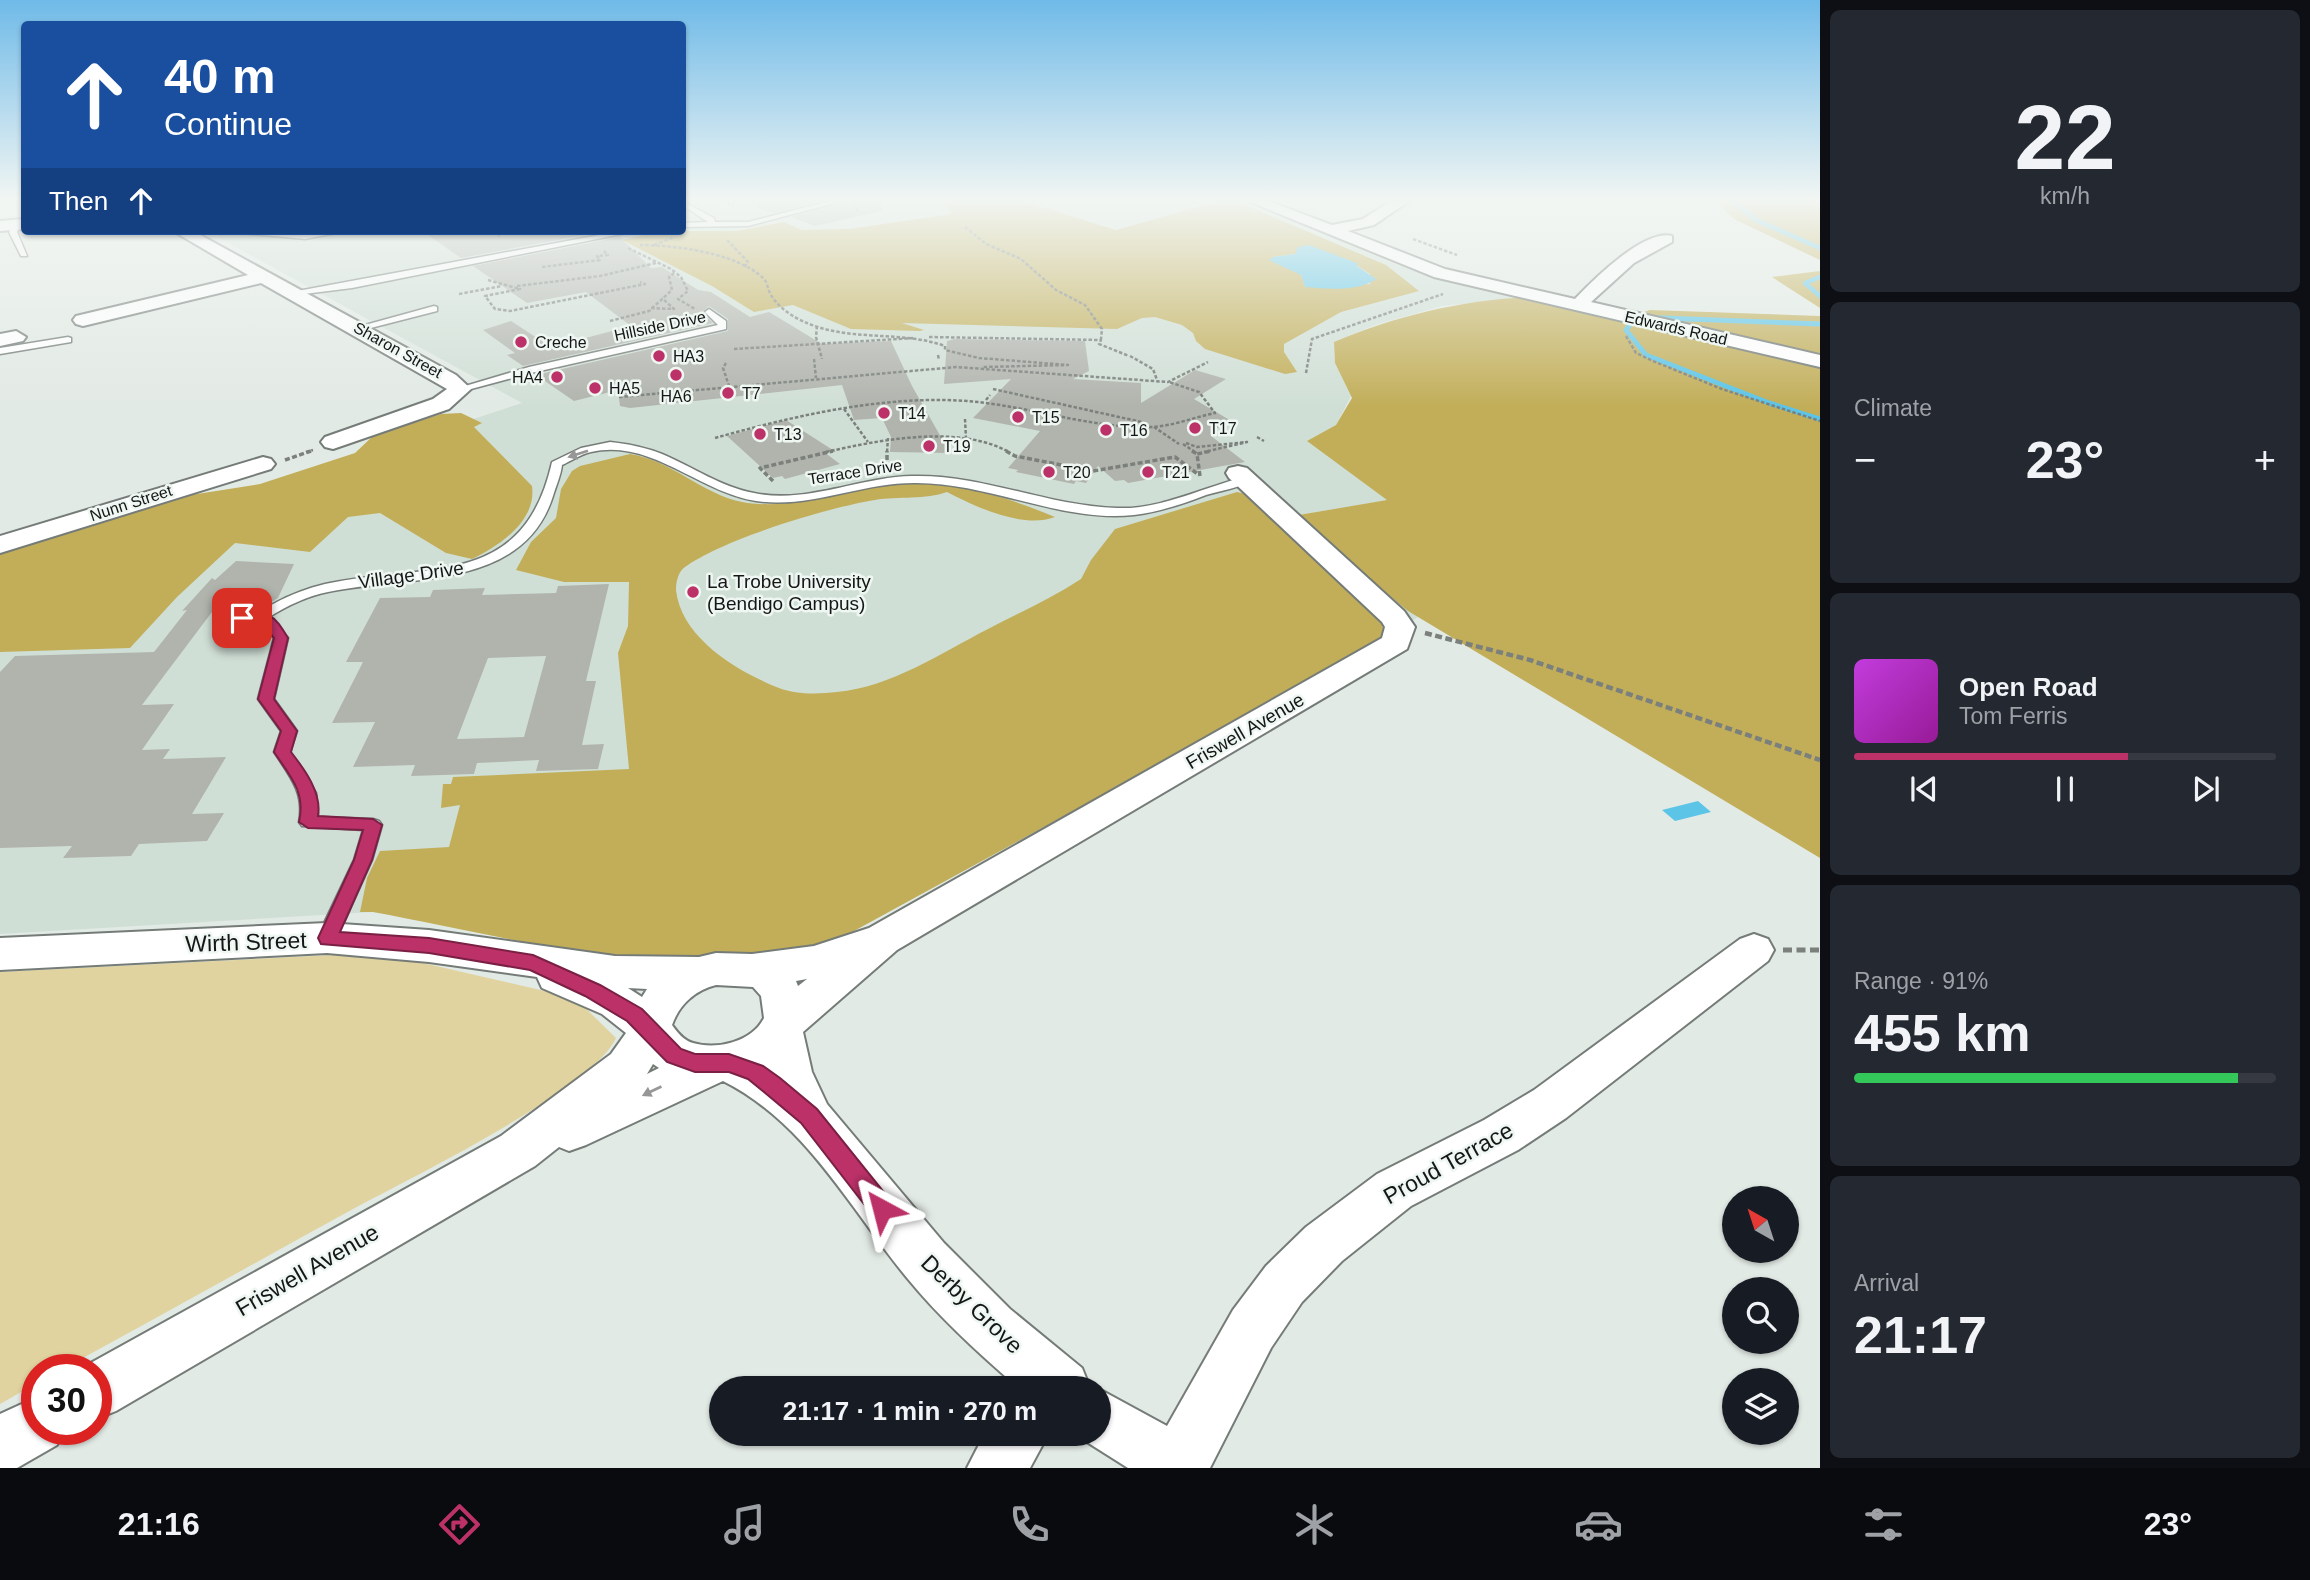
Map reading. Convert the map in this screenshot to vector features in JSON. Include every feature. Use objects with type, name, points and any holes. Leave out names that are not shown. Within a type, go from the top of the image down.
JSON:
[{"type":"street","name":"Sharon Street","points":[[251,270],[296,292],[449,379],[460,389]]},
{"type":"street","name":"Edwards Road","points":[[1431,270],[1820,361]]},
{"type":"street","points":[[1578,306],[1613,270]]},
{"type":"street","points":[[83,320],[263,277]]},
{"type":"street","points":[[333,442],[441,404],[460,389]]},
{"type":"street","name":"Nunn Street","points":[[0,545],[263,464]]},
{"type":"street","points":[[1241,477],[1384,607],[1400,627]]},
{"type":"street","name":"Friswell Avenue","points":[[748,971],[814,962],[883,939],[1389,650],[1396,643],[1400,627]]},
{"type":"street","name":"Wirth Street","points":[[0,954],[327,938],[429,946],[533,963],[615,972],[697,973]]},
{"type":"street","name":"Friswell Avenue","points":[[782,1027],[883,939]]},
{"type":"street","name":"Proud Terrace","points":[[1179,1467],[1252,1329],[1284,1284],[1324,1244],[1394,1190],[1501,1135],[1550,1104],[1754,950]]},
{"type":"street","name":"Wirth Street","points":[[533,963],[617,1002],[650,1029]]},
{"type":"street","points":[[716,970],[748,971],[764,974],[777,985],[785,999],[786,1014],[782,1027],[770,1044],[754,1056],[722,1064],[695,1063],[674,1056],[650,1029],[665,994],[697,973],[716,970]]},
{"type":"street","name":"Derby Grove","points":[[782,1027],[790,1072],[809,1116]]},
{"type":"street","name":"Friswell Avenue","points":[[518,1151],[627,1067],[650,1029]]},
{"type":"street","name":"Friswell Avenue","points":[[112,1382],[518,1151],[722,1064]]},
{"type":"street","name":"Derby Grove","points":[[722,1064],[755,1073],[809,1116],[929,1264],[1046,1376]]},
{"type":"street","points":[[1111,1424],[1179,1467]]},
{"type":"street","points":[[0,1446],[21,1434]]},
{"type":"street","points":[[996,1468],[1011,1446]]},
{"type":"lane","points":[[296,292],[352,285],[433,270]]},
{"type":"lane","points":[[359,328],[434,309]]},
{"type":"lane","name":"Hillside Drive","points":[[460,389],[723,327],[723,323],[709,312]]},
{"type":"lane","points":[[0,351],[68,340]]},
{"type":"lane","name":"Terrace Drive","points":[[556,464],[600,447],[632,445],[727,488],[768,498],[811,495],[893,480],[925,479],[1094,510],[1128,512],[1172,504],[1241,477]]},
{"type":"lane","name":"Village Drive","points":[[227,619],[257,618],[299,596],[327,588],[448,574],[482,563],[518,540],[535,523],[557,468],[556,464]]},
{"type":"lane","points":[[257,618],[271,621],[281,638],[266,699],[289,731],[282,752],[297,772],[312,804],[308,822],[373,825],[363,860],[327,938]]},
{"type":"path","points":[[498,276],[486,279],[516,286],[600,276],[629,270]]},
{"type":"path","points":[[668,270],[681,277],[688,290],[678,299],[691,308],[709,312]]},
{"type":"path","points":[[748,270],[765,280],[771,295],[781,306],[808,324],[858,335],[1101,340]]},
{"type":"path","points":[[1033,270],[1056,290],[1085,305],[1100,323],[1099,344],[1130,356],[1153,369],[1157,380]]},
{"type":"path","points":[[1306,373],[1311,339],[1357,320],[1410,306],[1446,292],[1421,270]]},
{"type":"path","points":[[610,321],[651,308],[673,288],[669,277],[674,273]]},
{"type":"path","points":[[516,286],[520,289],[485,296],[497,310],[510,311],[645,284],[640,282]]},
{"type":"path","points":[[459,294],[506,285]]},
{"type":"path","points":[[651,308],[669,311],[674,309],[662,298]]},
{"type":"path","points":[[1629,317],[1622,325],[1622,330],[1642,356],[1722,389],[1820,421]]},
{"type":"path","points":[[818,326],[818,344],[822,359]]},
{"type":"path","points":[[619,397],[956,368],[1068,365],[957,354],[927,337],[734,349]]},
{"type":"path","points":[[938,355],[940,364]]},
{"type":"path","points":[[814,359],[817,369],[813,370],[816,378]]},
{"type":"path","points":[[1168,382],[1208,362]]},
{"type":"path","points":[[726,363],[723,368],[729,386]]},
{"type":"path","points":[[715,438],[794,416],[922,400],[957,401],[1065,418],[1153,427],[1215,413],[1199,392],[1168,382],[956,368]]},
{"type":"path","points":[[993,389],[1153,427],[1198,454],[1247,442],[1197,447],[1182,444]]},
{"type":"path","points":[[986,400],[990,395]]},
{"type":"path","points":[[844,408],[868,442]]},
{"type":"path","points":[[965,419],[966,439]]},
{"type":"path","points":[[1257,437],[1264,441]]},
{"type":"path","points":[[887,460],[888,438]]},
{"type":"path","points":[[777,485],[760,468],[888,438],[966,439],[994,444],[1015,456],[1093,471],[1175,457],[1200,476],[1198,454]]},
{"type":"path","points":[[263,464],[299,456],[333,442]]},
{"type":"path","points":[[1400,627],[1530,660],[1820,761]]},
{"type":"shaded area","name":"La Trobe University (Bendigo Campus)","points":[[277,270],[1412,270],[1453,283],[1526,297],[1442,306],[1375,325],[1334,342],[1335,363],[1351,396],[1336,425],[1308,441],[1388,500],[1294,516],[1418,617],[1365,651],[854,931],[618,957],[373,912],[0,934],[0,574],[522,403]]},
{"type":"shaded area","points":[[680,270],[1292,270],[1301,275],[1305,287],[1370,284],[1370,274],[1363,270],[1392,270],[1419,291],[1341,312],[1284,344],[1284,352],[1297,372],[1285,374],[1205,349],[1196,341],[1193,333],[1182,325],[1155,317],[1142,318],[1117,329],[902,323],[924,330],[851,329],[793,305],[754,312]]},
{"type":"shaded area","points":[[1820,271],[1820,308],[1772,277]]},
{"type":"shaded area","points":[[1526,297],[1629,317],[1650,310],[1820,316],[1820,858],[1408,611],[1293,516],[1387,500],[1307,441],[1336,425],[1352,398],[1335,363],[1334,342],[1428,311],[1476,302]]},
{"type":"shaded area","points":[[461,413],[482,423],[474,427],[532,486],[529,510],[522,521],[514,531],[483,554],[472,559],[446,553],[380,513],[348,517],[310,552],[235,543],[177,597],[130,648],[0,652],[0,554],[178,497],[260,484],[355,453],[374,435],[441,414]]},
{"type":"shaded area","points":[[630,454],[660,463],[714,492],[742,502],[783,504],[884,485],[924,483],[982,492],[1055,517],[1029,520],[1000,515],[947,492],[875,500],[776,526],[724,546],[685,567],[678,577],[676,590],[688,623],[700,638],[746,673],[793,692],[823,693],[857,689],[896,676],[1081,579],[1091,560],[1115,529],[1237,492],[1246,494],[1379,617],[1385,634],[1365,651],[854,931],[797,949],[737,959],[676,960],[615,956],[491,936],[373,912],[360,912],[367,878],[380,851],[449,847],[460,805],[441,808],[443,784],[451,784],[453,777],[629,769],[618,653],[628,626],[629,582],[564,582],[516,570],[531,542],[556,518],[561,489],[572,471],[580,466]]},
{"type":"shaded area","points":[[354,954],[423,963],[575,998],[616,1038],[600,1059],[537,1107],[455,1155],[90,1354],[21,1354],[21,1392],[0,1404],[0,972]]},
{"type":"water","points":[[1289,270],[1362,270],[1376,279],[1360,286],[1332,289],[1305,287],[1301,275]]},
{"type":"water","points":[[1698,801],[1711,812],[1675,821],[1662,810]]},
{"type":"building","points":[[478,270],[666,270],[698,290],[711,292],[750,317],[769,312],[822,344],[891,341],[912,386],[950,453],[890,452],[891,437],[882,418],[854,420],[842,385],[630,408],[620,406],[618,390],[574,401],[536,375],[728,331],[728,319],[709,306],[702,312],[713,323],[523,366],[507,355],[515,353],[483,330],[511,321],[551,347],[631,326],[586,292],[527,303]]},
{"type":"building","points":[[947,341],[1085,341],[1089,371],[1073,379],[1141,383],[1141,403],[1195,370],[1226,379],[1194,399],[1233,422],[1213,430],[1219,434],[1211,436],[1245,462],[1128,483],[1124,480],[1115,481],[1098,466],[1086,483],[1076,481],[1074,484],[1016,472],[1018,470],[1008,468],[1040,431],[973,418],[1011,379],[944,384]]},
{"type":"building","points":[[786,420],[836,452],[824,452],[840,464],[785,479],[782,476],[773,478],[727,436]]},
{"type":"building","points":[[236,561],[294,564],[278,598],[268,604],[215,608],[142,705],[174,704],[142,750],[170,749],[163,759],[226,757],[192,814],[224,813],[207,841],[139,844],[131,856],[63,858],[72,846],[0,848],[0,672],[15,656],[154,652],[187,610],[182,611],[212,578],[215,580]]},
{"type":"building","points":[[609,584],[586,681],[596,681],[582,745],[604,744],[598,769],[536,771],[539,760],[477,763],[474,774],[411,776],[415,765],[353,767],[375,722],[332,723],[363,662],[346,662],[380,598],[430,597],[433,590],[485,588],[482,595],[556,593],[558,586]],"holes":[[[546,656],[524,737],[457,739],[488,658]]]},
{"type":"waterway","points":[[1820,277],[1805,283],[1820,296]]},
{"type":"waterway","points":[[1637,317],[1820,324]]},
{"type":"waterway","points":[[1632,322],[1626,330],[1646,355],[1769,403],[1820,419]]},
{"type":"place","name":"Creche","points":[[521,342]]},
{"type":"place","name":"HA3","points":[[659,356]]},
{"type":"place","name":"HA6","points":[[676,375]]},
{"type":"place","name":"HA4","points":[[557,377]]},
{"type":"place","name":"HA5","points":[[595,388]]},
{"type":"place","name":"T7","points":[[728,393]]},
{"type":"place","name":"T14","points":[[884,413]]},
{"type":"place","name":"T15","points":[[1018,417]]},
{"type":"place","name":"T17","points":[[1195,428]]},
{"type":"place","name":"T16","points":[[1106,430]]},
{"type":"place","name":"T13","points":[[760,434]]},
{"type":"place","name":"T19","points":[[929,446]]},
{"type":"place","name":"T20","points":[[1049,472]]},
{"type":"place","name":"T21","points":[[1148,472]]},
{"type":"place","name":"La Trobe University (Bendigo Campus)","points":[[693,592]]},
{"type":"route","points":[[242,618],[264,618],[271,621],[281,638],[266,699],[289,731],[282,752],[297,772],[312,804],[308,822],[373,825],[363,860],[327,938],[429,946],[533,963],[566,981],[593,990],[635,1015],[674,1056],[695,1063],[729,1063],[755,1073],[772,1085],[809,1116],[882,1209]]}]
